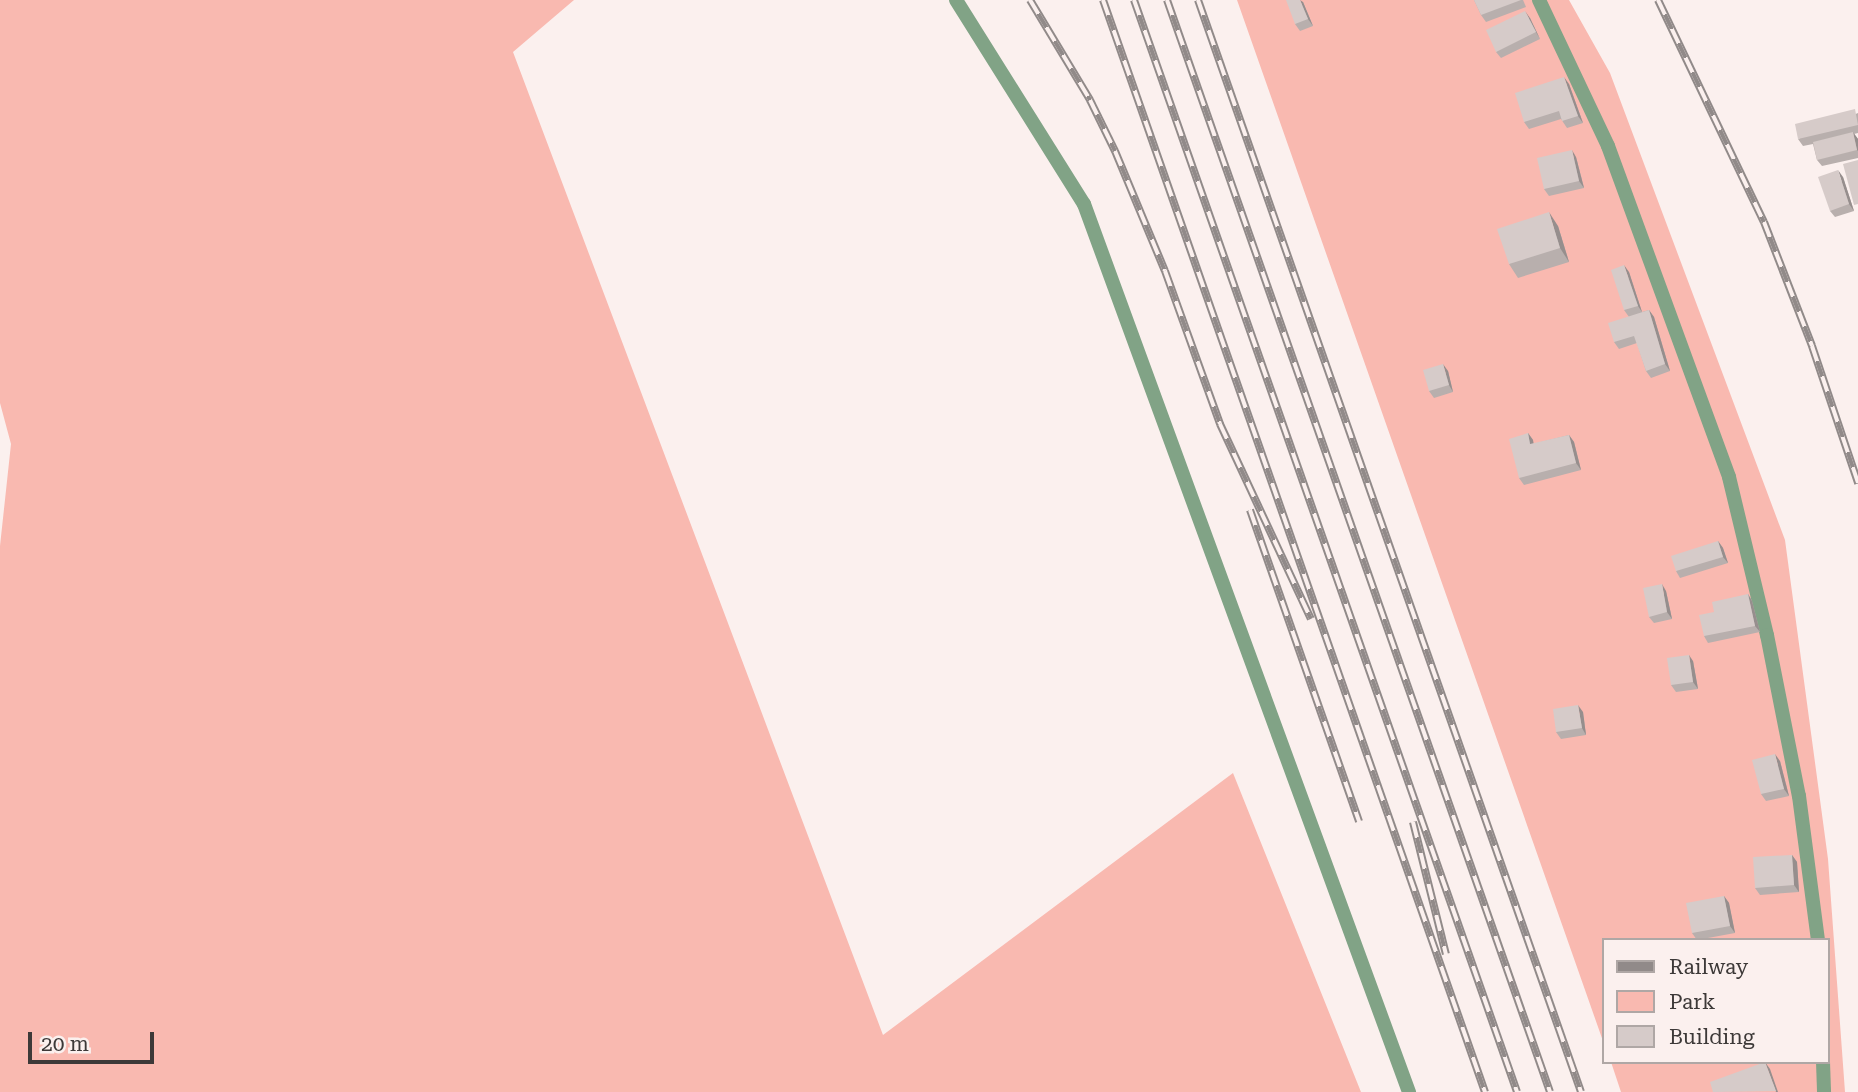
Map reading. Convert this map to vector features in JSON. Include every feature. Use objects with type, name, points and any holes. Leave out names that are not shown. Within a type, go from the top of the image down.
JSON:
[{"type":"lane","points":[[956,0],[1084,204],[1409,1092]]},
{"type":"lane","points":[[1539,0],[1608,146],[1729,477],[1767,635],[1799,796],[1818,938]]},
{"type":"lane","points":[[1823,1064],[1824,1092]]},
{"type":"green space","points":[[0,0],[574,0],[513,52],[883,1035],[1233,773],[1361,1092],[0,1092],[0,546],[11,444],[0,403]]},
{"type":"green space","points":[[1237,0],[1569,0],[1610,73],[1785,540],[1828,859],[1845,1092],[1621,1092],[1612,1064],[1830,1064],[1830,938],[1602,938],[1602,1038]]},
{"type":"building","points":[[1286,0],[1300,0],[1308,19],[1295,24]]},
{"type":"building","points":[[1474,0],[1521,0],[1481,15]]},
{"type":"building","points":[[1525,11],[1536,32],[1496,52],[1486,30]]},
{"type":"building","points":[[1564,77],[1578,116],[1562,121],[1559,111],[1524,122],[1515,93]]},
{"type":"building","points":[[1855,109],[1858,125],[1798,139],[1795,124]]},
{"type":"building","points":[[1853,132],[1857,150],[1817,160],[1813,142]]},
{"type":"building","points":[[1572,150],[1579,181],[1544,189],[1537,158]]},
{"type":"building","points":[[1858,160],[1858,204],[1854,205],[1843,164]]},
{"type":"building","points":[[1838,170],[1849,204],[1830,211],[1818,177]]},
{"type":"building","points":[[1549,212],[1560,248],[1509,264],[1497,229]]},
{"type":"building","points":[[1624,265],[1638,306],[1624,310],[1611,270]]},
{"type":"building","points":[[1649,310],[1665,364],[1646,371],[1634,336],[1614,342],[1608,323]]},
{"type":"building","points":[[1443,364],[1449,385],[1429,391],[1423,370]]},
{"type":"building","points":[[1528,433],[1530,444],[1569,435],[1576,463],[1519,478],[1509,439]]},
{"type":"building","points":[[1718,541],[1723,557],[1676,571],[1671,556]]},
{"type":"building","points":[[1662,584],[1667,612],[1649,617],[1643,588]]},
{"type":"building","points":[[1748,594],[1755,626],[1704,636],[1699,615],[1714,612],[1712,602]]},
{"type":"building","points":[[1689,655],[1693,682],[1671,685],[1667,658]]},
{"type":"building","points":[[1578,705],[1582,728],[1556,732],[1553,709]]},
{"type":"building","points":[[1775,754],[1784,789],[1761,794],[1752,760]]},
{"type":"building","points":[[1792,855],[1794,885],[1755,888],[1753,857]]},
{"type":"building","points":[[1724,896],[1730,926],[1692,933],[1686,903]]},
{"type":"building","points":[[1766,1064],[1776,1091],[1713,1092],[1710,1082]]},
{"type":"railway","points":[[1030,0],[1090,100],[1115,151],[1165,271],[1220,424],[1311,619]]},
{"type":"railway","points":[[1103,0],[1485,1092]]},
{"type":"railway","points":[[1134,0],[1517,1092]]},
{"type":"railway","points":[[1167,0],[1550,1092]]},
{"type":"railway","points":[[1198,0],[1581,1092]]},
{"type":"railway","points":[[1658,0],[1764,222],[1812,346],[1858,483]]},
{"type":"railway","points":[[1250,510],[1359,822]]},
{"type":"railway","points":[[1413,822],[1446,954]]}]
